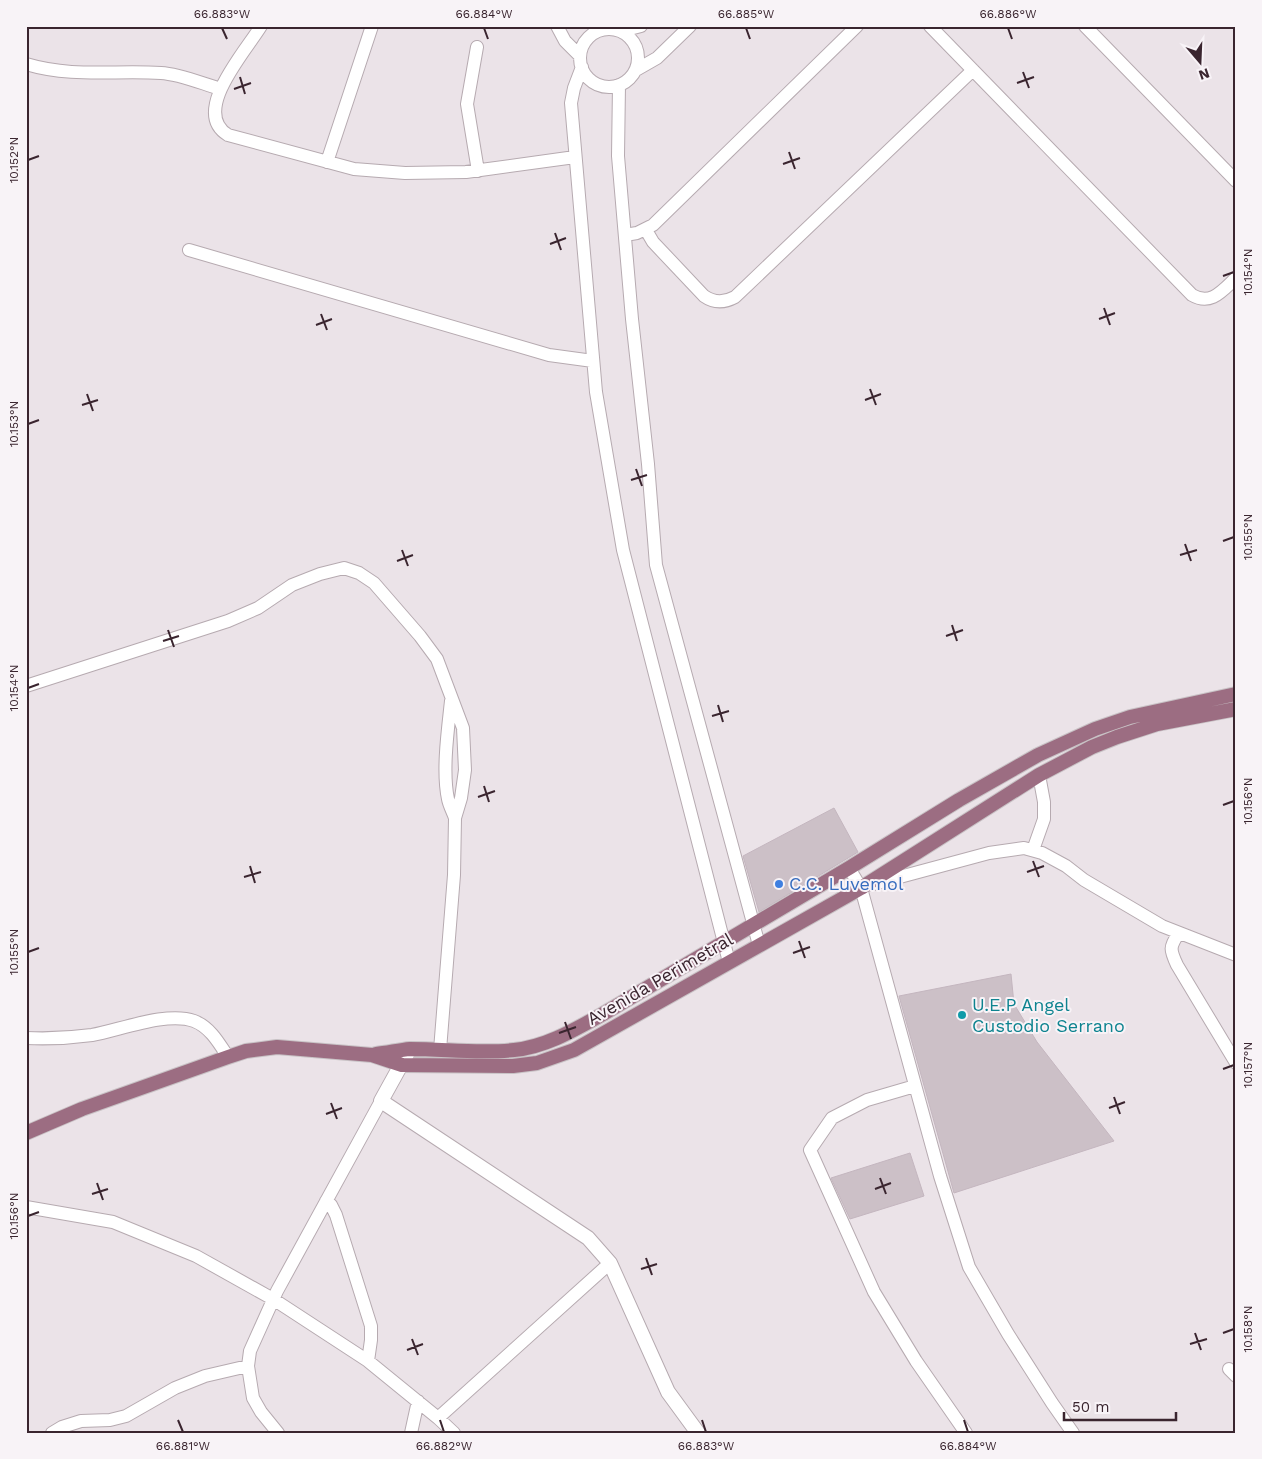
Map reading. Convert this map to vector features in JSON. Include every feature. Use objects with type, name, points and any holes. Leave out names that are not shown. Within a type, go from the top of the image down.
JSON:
[{"type":"main road","name":"Avenida Perimetral","points":[[372,1055],[402,1065],[513,1066],[536,1063],[574,1050],[861,888],[1039,775],[1092,747],[1125,734],[1235,701]]},
{"type":"main road","name":"Avenida Perimetral","points":[[372,1055],[409,1049],[487,1052],[516,1050],[547,1041],[574,1030],[849,868],[960,800],[1046,751],[1095,729],[1130,717],[1235,701]]},
{"type":"main road","points":[[26,1133],[82,1109],[246,1051],[277,1047],[372,1055]]},
{"type":"street","points":[[261,26],[230,71],[217,99],[214,114],[216,124],[228,135],[354,169],[405,173],[478,170],[576,157]]},
{"type":"street","points":[[327,162],[372,26]]},
{"type":"street","points":[[557,26],[565,41],[581,62],[588,77],[597,84],[608,87],[619,85],[629,79],[636,70],[657,58],[690,26]]},
{"type":"street","points":[[641,26],[622,31],[597,28],[583,45],[581,62],[574,88],[572,103],[593,361],[596,392],[623,550],[729,962]]},
{"type":"street","points":[[625,235],[646,230],[653,225],[857,26]]},
{"type":"street","points":[[930,26],[1192,294],[1201,299],[1218,296],[1236,278]]},
{"type":"street","points":[[1085,26],[1236,181]]},
{"type":"street","points":[[622,31],[631,38],[637,48],[636,70]]},
{"type":"street","points":[[477,47],[467,104],[478,170]]},
{"type":"street","points":[[26,64],[71,73],[164,73],[222,89]]},
{"type":"street","points":[[646,230],[653,242],[704,296],[713,301],[730,300],[973,70]]},
{"type":"street","points":[[619,85],[618,156],[656,565],[759,944]]},
{"type":"street","points":[[188,250],[549,355],[593,361]]},
{"type":"street","points":[[26,686],[228,621],[258,608],[292,585],[320,574],[344,568],[359,573],[374,583],[420,636],[437,659],[451,701],[463,728],[465,770],[461,798],[455,818],[454,875],[440,1050]]},
{"type":"street","points":[[451,701],[446,750],[446,774],[448,799],[455,818]]},
{"type":"street","points":[[1033,850],[1044,819],[1044,802],[1039,775]]},
{"type":"street","points":[[861,888],[989,853],[1024,848],[1042,853],[1066,866],[1084,880],[1162,926],[1236,955]]},
{"type":"street","points":[[849,868],[861,888],[940,1176],[969,1267],[1008,1334],[1073,1433]]},
{"type":"street","points":[[1179,933],[1171,943],[1171,953],[1236,1063]]},
{"type":"street","points":[[26,1038],[68,1038],[160,1020],[180,1018],[195,1021],[208,1030],[228,1057]]},
{"type":"street","points":[[278,1433],[261,1412],[253,1398],[248,1366],[250,1351],[273,1299],[409,1049]]},
{"type":"street","points":[[915,1086],[867,1100],[832,1118],[810,1150],[874,1292],[916,1361],[966,1433]]},
{"type":"street","points":[[381,1101],[588,1238],[610,1263],[668,1392],[698,1433]]},
{"type":"street","points":[[326,1201],[331,1205],[336,1215],[371,1326],[368,1361]]},
{"type":"street","points":[[26,1207],[113,1222],[196,1256],[273,1299],[368,1361],[454,1433]]},
{"type":"street","points":[[438,1418],[610,1263]]},
{"type":"street","points":[[52,1433],[62,1427],[81,1421],[110,1420],[126,1416],[175,1388],[206,1376],[248,1366]]},
{"type":"street","points":[[411,1433],[418,1401]]},
{"type":"building","name":"C.C. Luvemol","points":[[834,808],[858,852],[759,912],[743,856]]},
{"type":"building","points":[[1011,974],[1014,1004],[1037,1042],[1114,1141],[954,1193],[899,996]]},
{"type":"building","points":[[910,1153],[924,1196],[850,1219],[831,1178]]},
{"type":"place","name":"C.C. Luvemol","points":[[779,884]]},
{"type":"place","name":"U.E.P Angel Custodio Serrano","points":[[962,1015]]}]
